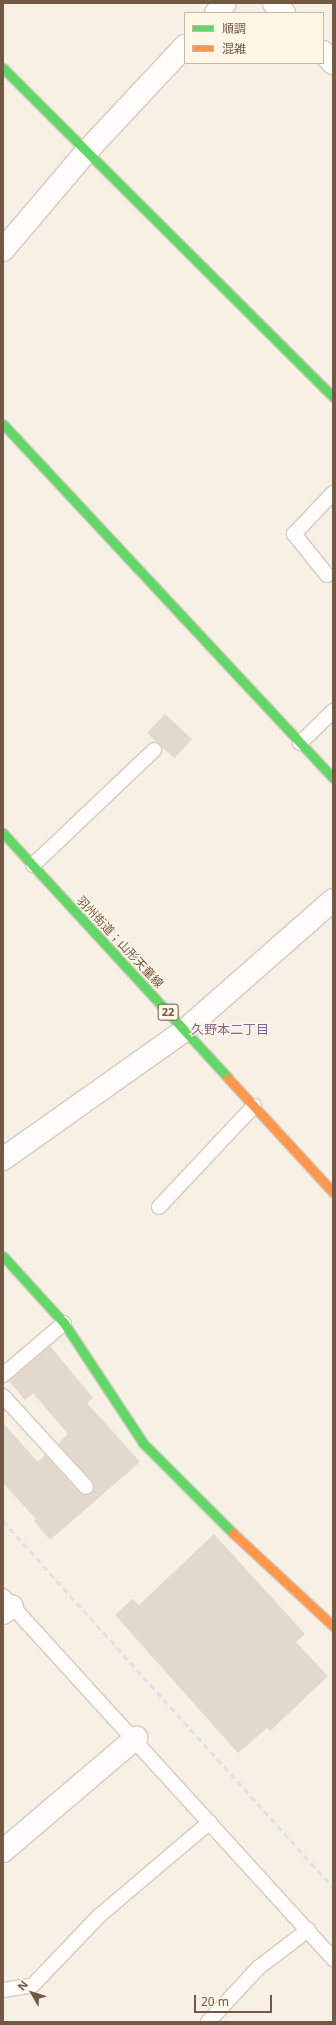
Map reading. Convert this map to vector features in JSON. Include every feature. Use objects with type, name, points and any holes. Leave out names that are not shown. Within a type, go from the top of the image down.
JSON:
[{"type":"street","points":[[217,12],[225,3]]},
{"type":"street","points":[[274,3],[283,12]]},
{"type":"street","points":[[3,250],[87,151],[184,47]]},
{"type":"street","points":[[324,53],[333,63]]},
{"type":"street","points":[[3,68],[333,397]]},
{"type":"street","points":[[3,424],[333,778]]},
{"type":"street","name":"羽州街道；山形天童線","points":[[3,833],[333,1192]]},
{"type":"street","points":[[3,1158],[185,1030],[333,900]]},
{"type":"street","points":[[3,1256],[64,1323],[143,1442],[268,1568],[333,1626]]},
{"type":"street","points":[[3,1851],[136,1738]]},
{"type":"lane","points":[[327,575],[294,534],[333,493]]},
{"type":"lane","points":[[300,743],[333,711]]},
{"type":"lane","points":[[33,865],[154,750]]},
{"type":"lane","points":[[159,1207],[254,1106]]},
{"type":"lane","points":[[3,1375],[64,1323]]},
{"type":"lane","points":[[3,1396],[86,1487]]},
{"type":"lane","points":[[6,1605],[136,1738],[333,1959]]},
{"type":"lane","points":[[3,1990],[32,1985],[99,1916],[210,1822]]},
{"type":"lane","points":[[208,2022],[258,1968],[308,1930]]},
{"type":"building","points":[[165,714],[192,739],[174,758],[147,733]]},
{"type":"building","points":[[50,1346],[93,1398],[87,1403],[140,1462],[50,1540],[34,1521],[36,1519],[3,1483],[3,1423],[38,1462],[45,1455],[80,1493],[92,1493],[92,1481],[58,1444],[68,1434],[33,1393],[25,1400],[9,1381]]},
{"type":"building","points":[[214,1534],[305,1634],[296,1642],[328,1676],[270,1731],[267,1728],[238,1753],[115,1615],[132,1599],[139,1605]]},
{"type":"railway","points":[[3,1521],[333,1888]]},
{"type":"traffic: fast","points":[[3,68],[333,397]]},
{"type":"traffic: fast","points":[[3,424],[333,778]]},
{"type":"traffic: fast","points":[[3,833],[228,1078]]},
{"type":"traffic: fast","points":[[3,1256],[64,1323],[143,1443],[233,1533]]},
{"type":"traffic: slow","points":[[228,1078],[333,1192]]},
{"type":"traffic: slow","points":[[233,1533],[333,1626]]},
{"type":"district","name":"久野本二丁目","points":[[230,1029]]}]
